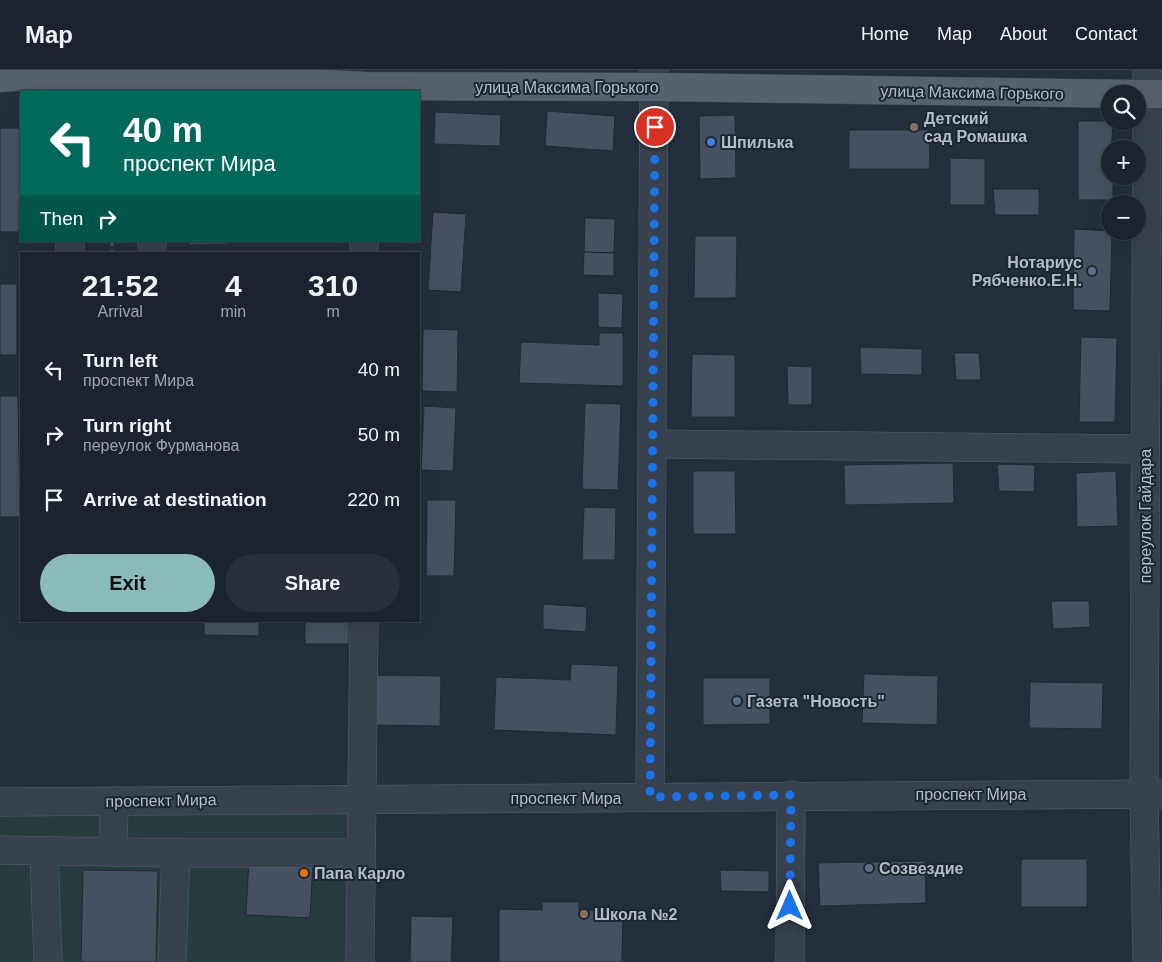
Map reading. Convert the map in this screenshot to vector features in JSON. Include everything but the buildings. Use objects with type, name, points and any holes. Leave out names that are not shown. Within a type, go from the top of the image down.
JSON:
[{"type":"main road","name":"улица Максима Горького","points":[[0,78],[39,75],[70,79],[153,80],[180,77],[365,89],[655,79],[1101,88]]},
{"type":"street","points":[[650,797],[655,79]]},
{"type":"street","name":"переулок Гайдара","points":[[1146,97],[1155,173],[1145,449],[1153,594],[1153,793],[1147,962]]},
{"type":"street","points":[[653,444],[1145,449]]},
{"type":"street","points":[[360,962],[364,622]]},
{"type":"street","name":"проспект Мира","points":[[0,802],[1153,793]]},
{"type":"street","points":[[790,962],[791,795]]},
{"type":"street","points":[[113,852],[114,801]]},
{"type":"street","points":[[0,850],[176,853],[360,853]]},
{"type":"street","points":[[44,851],[48,962]]},
{"type":"street","points":[[172,962],[176,853]]},
{"type":"green space","points":[[361,811],[362,962],[0,962],[0,814]]},
{"type":"place","name":"Детский сад Ромашка","points":[[914,127]]},
{"type":"place","name":"Шпилька","points":[[711,142]]},
{"type":"place","name":"Нотариус Рябченко.Е.Н.","points":[[1092,271]]},
{"type":"place","name":"Газета \"Новость\"","points":[[737,701]]},
{"type":"place","name":"Созвездие","points":[[869,868]]},
{"type":"place","name":"Папа Карло","points":[[304,873]]},
{"type":"place","name":"Школа №2","points":[[584,914]]},
{"type":"route","points":[[655,127],[650,797],[791,795],[790,906]]}]
